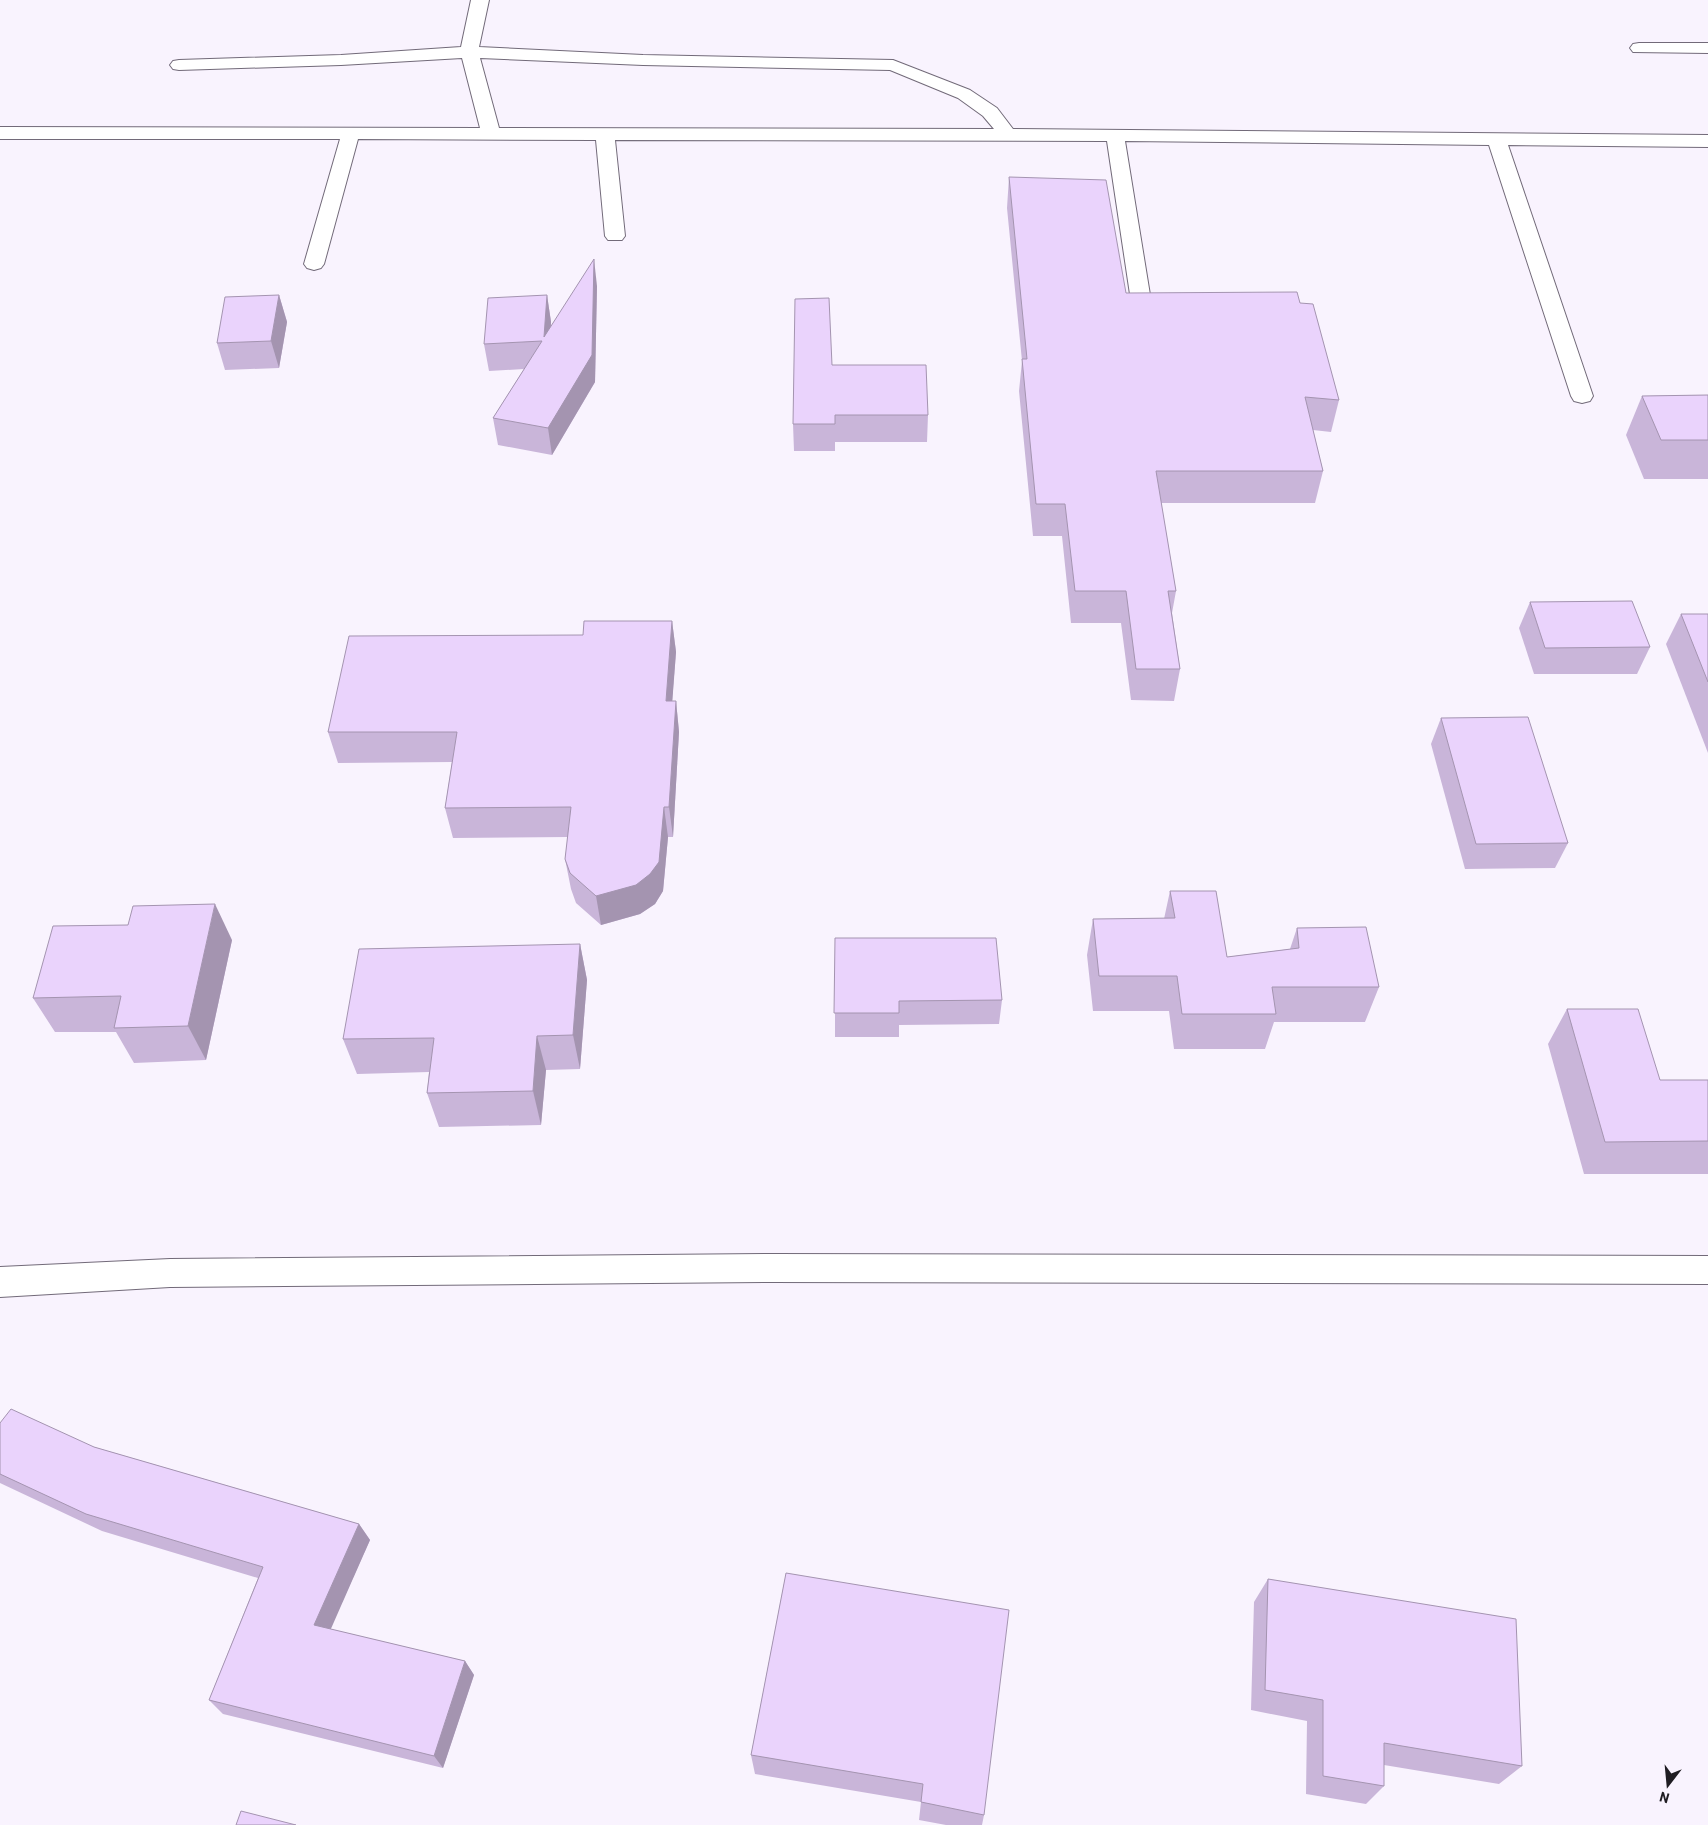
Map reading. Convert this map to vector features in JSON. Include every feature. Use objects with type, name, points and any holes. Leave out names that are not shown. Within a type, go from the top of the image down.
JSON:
[{"type":"street","points":[[480,0],[468,52],[491,133]]},
{"type":"street","points":[[1638,48],[1708,48]]},
{"type":"street","points":[[179,65],[341,60],[468,52],[643,60],[893,65],[964,94],[990,112],[1008,135]]},
{"type":"street","points":[[314,264],[351,132]]},
{"type":"street","points":[[0,133],[351,132],[1115,135],[1497,140],[1708,140]]},
{"type":"street","points":[[605,133],[615,236]]},
{"type":"street","points":[[1115,135],[1141,302]]},
{"type":"street","points":[[1497,140],[1582,396]]},
{"type":"street","points":[[0,1282],[170,1273],[771,1268],[1708,1270]]},
{"type":"building","points":[[1009,177],[1106,180],[1126,293],[1297,292],[1300,303],[1313,304],[1339,400],[1305,397],[1323,471],[1156,471],[1176,591],[1168,591],[1180,669],[1136,669],[1126,591],[1075,591],[1065,504],[1036,504],[1022,359],[1027,359]]},
{"type":"building","points":[[594,259],[592,355],[548,428],[493,418],[542,341],[484,344],[488,298],[547,295],[544,337]]},
{"type":"building","points":[[279,295],[271,341],[217,343],[225,297]]},
{"type":"building","points":[[829,298],[832,365],[926,365],[928,415],[835,415],[835,424],[793,424],[795,299]]},
{"type":"building","points":[[1708,395],[1708,440],[1661,440],[1642,396]]},
{"type":"building","points":[[1632,601],[1650,647],[1545,648],[1530,602]]},
{"type":"building","points":[[1681,614],[1708,614],[1708,682]]},
{"type":"building","points":[[584,621],[672,621],[666,701],[676,701],[669,807],[664,807],[659,862],[650,874],[636,885],[596,896],[570,873],[565,859],[571,807],[445,808],[457,732],[328,732],[349,636],[583,635]]},
{"type":"building","points":[[1528,717],[1568,843],[1476,844],[1441,718]]},
{"type":"building","points":[[1170,891],[1216,891],[1227,957],[1299,948],[1297,928],[1366,927],[1379,987],[1272,987],[1276,1014],[1182,1014],[1177,976],[1099,976],[1093,919],[1175,918]]},
{"type":"building","points":[[215,904],[188,1026],[114,1028],[121,996],[33,998],[53,926],[128,925],[133,906]]},
{"type":"building","points":[[835,938],[996,938],[1002,1000],[899,1001],[899,1013],[834,1013]]},
{"type":"building","points":[[580,944],[573,1035],[537,1036],[533,1091],[427,1093],[434,1038],[343,1039],[359,949]]},
{"type":"building","points":[[1567,1009],[1638,1009],[1660,1080],[1708,1080],[1708,1141],[1605,1142]]},
{"type":"building","points":[[11,1409],[94,1447],[359,1524],[314,1625],[465,1661],[434,1756],[209,1700],[263,1567],[86,1514],[0,1474],[0,1423]]},
{"type":"building","points":[[786,1573],[1009,1610],[984,1815],[921,1802],[923,1784],[751,1755]]},
{"type":"building","points":[[1268,1579],[1516,1619],[1522,1766],[1384,1743],[1384,1786],[1323,1776],[1323,1700],[1265,1690]]},
{"type":"building","points":[[241,1811],[296,1825],[236,1825]]}]
